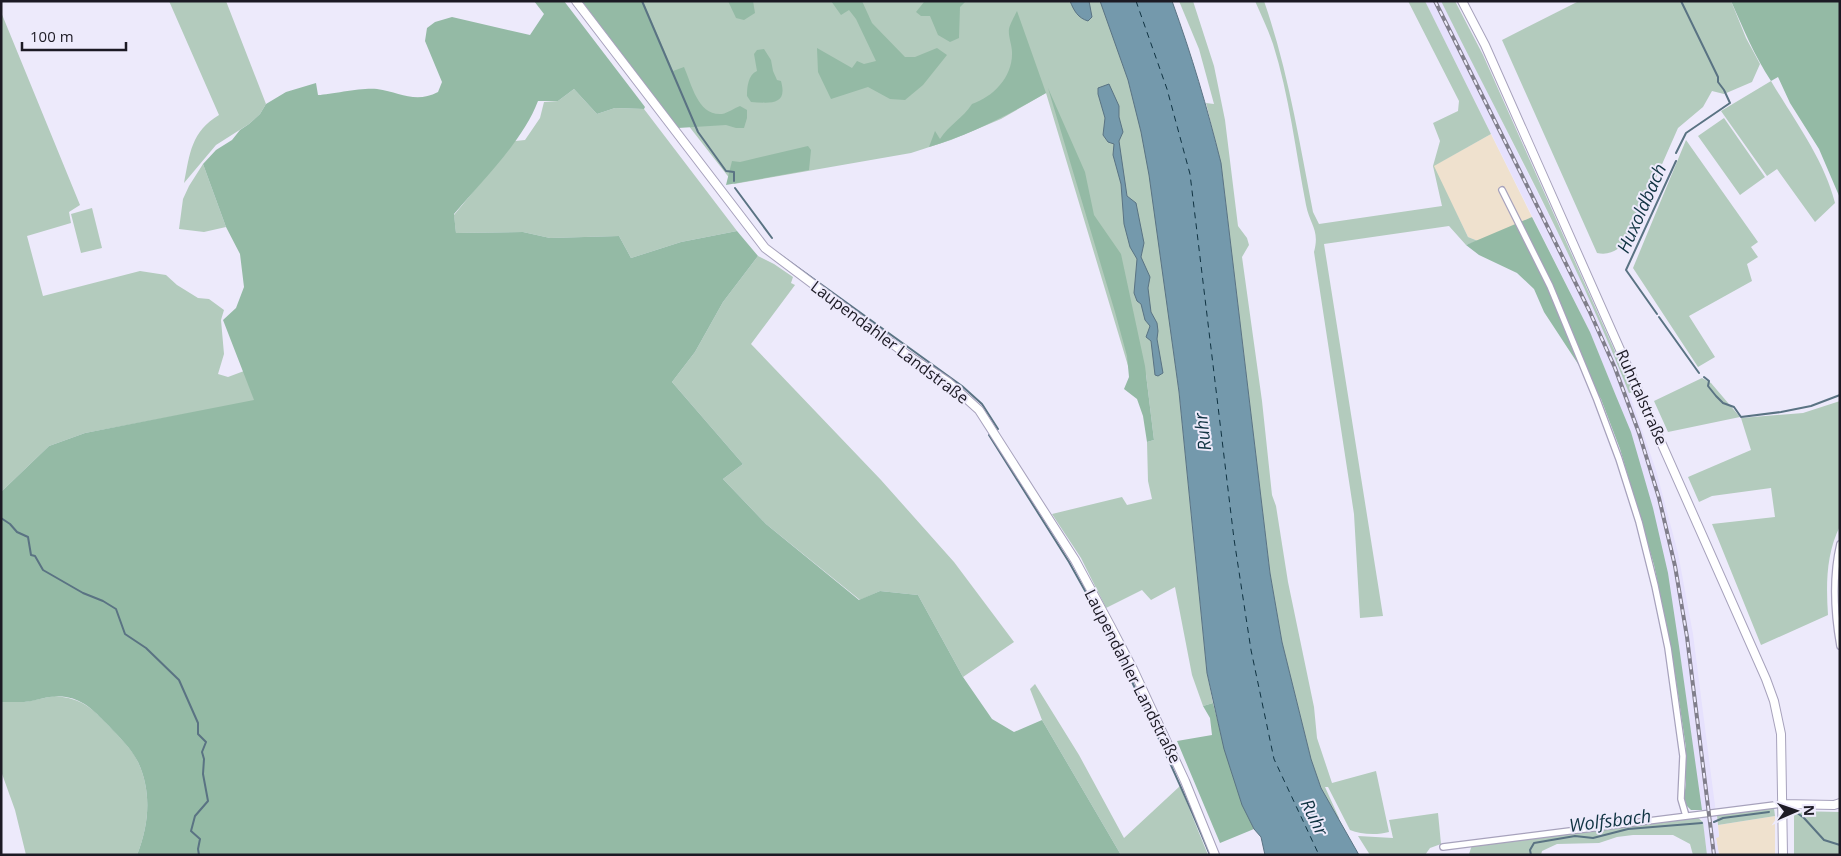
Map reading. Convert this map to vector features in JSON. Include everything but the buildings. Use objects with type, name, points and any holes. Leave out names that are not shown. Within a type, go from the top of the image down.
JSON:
[{"type":"main road","name":"Laupendahler Landstraße","points":[[576,1],[765,248],[898,348],[948,382],[979,410],[1075,560],[1114,632],[1185,781],[1215,855]]},
{"type":"main road","name":"Ruhrtalstraße","points":[[1462,1],[1485,45],[1766,679],[1774,701],[1781,734],[1783,855]]},
{"type":"main road","points":[[1782,804],[1840,803]]},
{"type":"street","points":[[1502,190],[1550,286],[1597,400],[1619,459],[1639,522],[1656,586],[1668,648],[1683,756],[1681,799],[1686,816]]},
{"type":"street","points":[[1840,544],[1835,565],[1834,585],[1840,646]]},
{"type":"street","points":[[1443,847],[1782,804]]},
{"type":"shaded area","points":[[1425,1],[1442,1],[1576,270],[1612,348],[1656,470],[1678,553],[1693,634],[1719,837],[1716,838],[1719,855],[1707,855],[1679,646],[1616,396],[1590,332]]},
{"type":"shaded area","points":[[1491,134],[1532,217],[1478,241],[1468,237],[1433,166]]},
{"type":"shaded area","points":[[1775,816],[1775,855],[1719,855],[1716,838],[1719,836],[1718,825]]},
{"type":"green space","points":[[169,1],[226,1],[266,104],[260,114],[249,124],[216,145],[184,183],[190,153],[197,136],[219,115]]},
{"type":"green space","points":[[534,1],[564,1],[645,107],[644,109],[615,108],[597,114],[574,89],[558,101],[538,101],[512,146],[454,214],[456,233],[523,232],[550,238],[619,236],[631,258],[681,242],[737,231],[758,256],[723,302],[695,352],[672,382],[743,464],[723,479],[766,524],[859,600],[880,591],[918,595],[963,677],[992,719],[1014,732],[1042,720],[1121,855],[137,855],[144,832],[147,797],[138,762],[125,743],[95,712],[85,704],[73,699],[55,696],[24,702],[1,702],[1,492],[49,446],[85,433],[254,400],[223,320],[236,308],[244,287],[240,254],[226,227],[203,164],[216,150],[232,140],[240,130],[260,114],[266,104],[286,92],[316,83],[318,95],[371,89],[385,90],[415,97],[438,92],[442,82],[425,41],[427,28],[435,22],[452,17],[530,35],[544,14]]},
{"type":"green space","points":[[582,1],[1102,1],[1128,80],[1146,147],[1179,392],[1207,673],[1213,703],[1203,706],[1192,675],[1175,587],[1151,600],[1142,590],[1106,608],[1081,558],[1052,514],[1122,497],[1127,505],[1152,499],[1148,481],[1147,442],[1154,440],[1146,374],[1132,379],[1046,93],[1001,119],[951,140],[911,153],[734,184],[614,30],[603,29]]},
{"type":"green space","points":[[582,1],[643,1],[673,71],[684,67],[697,98],[707,110],[722,114],[740,106],[747,110],[744,128],[726,125],[678,128]]},
{"type":"green space","points":[[728,1],[753,1],[755,13],[744,20],[736,18]]},
{"type":"green space","points":[[831,1],[862,1],[872,23],[905,57],[915,57],[937,48],[947,55],[923,85],[905,100],[890,99],[868,87],[831,99],[818,72],[817,48],[852,68],[857,61],[864,64],[876,61],[856,19],[849,10],[841,15]]},
{"type":"green space","points":[[923,1],[966,1],[960,7],[959,38],[950,42],[938,35],[930,16],[921,16],[916,12]]},
{"type":"green space","points":[[1179,1],[1193,1],[1214,66],[1225,120],[1238,226],[1247,238],[1249,245],[1242,257],[1262,401],[1272,495],[1276,506],[1288,582],[1314,707],[1317,738],[1332,783],[1376,771],[1389,832],[1370,834],[1350,830],[1328,787],[1325,787],[1338,819],[1321,789],[1311,759],[1282,642],[1270,573],[1221,164],[1206,103],[1214,104],[1199,49]]},
{"type":"green space","points":[[1255,1],[1264,1],[1280,53],[1313,212],[1319,224],[1442,206],[1433,166],[1440,141],[1433,123],[1458,111],[1459,101],[1408,1],[1425,1],[1491,134],[1434,166],[1468,237],[1478,241],[1466,245],[1449,226],[1324,244],[1383,616],[1360,618],[1354,514],[1314,252],[1316,238],[1306,205],[1279,63],[1271,38]]},
{"type":"green space","points":[[1441,1],[1455,1],[1483,55],[1633,392],[1629,393],[1563,244]]},
{"type":"green space","points":[[1579,1],[1731,1],[1746,38],[1760,64],[1752,82],[1724,94],[1712,91],[1703,107],[1678,128],[1630,237],[1620,248],[1602,254],[1597,253],[1502,40]]},
{"type":"green space","points":[[1731,1],[1840,1],[1840,198],[1819,149],[1790,103],[1778,77],[1771,81],[1765,71]]},
{"type":"green space","points":[[1017,11],[1046,93],[989,123],[929,147],[935,131],[940,139],[972,104],[994,91],[1005,78],[1009,70],[1012,49],[1009,29]]},
{"type":"green space","points":[[1,12],[80,205],[69,212],[71,223],[27,236],[43,296],[140,271],[166,275],[177,285],[198,298],[209,299],[224,310],[221,320],[224,354],[218,374],[228,377],[244,371],[255,401],[85,433],[49,446],[1,492]]},
{"type":"green space","points":[[764,49],[771,60],[777,80],[781,81],[782,95],[776,101],[765,103],[751,102],[747,93],[750,78],[757,71],[754,54],[757,50]]},
{"type":"green space","points":[[1771,81],[1816,155],[1824,171],[1835,203],[1815,222],[1777,169],[1767,176],[1721,111]]},
{"type":"green space","points":[[1048,88],[1085,172],[1094,215],[1121,254],[1145,366],[1154,440],[1147,442],[1143,416],[1137,399],[1124,389],[1129,377],[1127,356]]},
{"type":"green space","points":[[574,89],[597,114],[615,108],[644,109],[737,231],[681,242],[631,258],[619,236],[550,238],[523,232],[456,233],[454,215],[515,141],[525,140],[540,118],[544,102],[558,101]]},
{"type":"green space","points":[[1724,118],[1765,177],[1740,195],[1698,136]]},
{"type":"green space","points":[[1686,140],[1758,242],[1751,247],[1758,257],[1747,264],[1752,281],[1689,316],[1715,357],[1698,367],[1633,268]]},
{"type":"green space","points":[[808,146],[811,150],[809,170],[726,185],[732,161],[740,162]]},
{"type":"green space","points":[[203,164],[226,227],[204,232],[179,229],[183,199]]},
{"type":"green space","points":[[92,208],[102,248],[81,253],[71,214]]},
{"type":"green space","points":[[1532,217],[1590,332],[1631,432],[1653,508],[1668,573],[1702,810],[1691,810],[1686,805],[1684,796],[1686,748],[1671,647],[1654,565],[1620,449],[1601,399],[1544,312],[1534,289],[1517,273],[1479,255],[1466,245]]},
{"type":"green space","points":[[758,256],[793,277],[791,283],[795,285],[751,344],[881,480],[954,562],[1014,642],[963,677],[918,595],[880,591],[860,600],[766,524],[723,479],[743,464],[672,382],[695,352],[723,302]]},
{"type":"green space","points":[[1702,378],[1711,383],[1740,417],[1668,432],[1654,401]]},
{"type":"green space","points":[[1840,401],[1840,526],[1832,548],[1828,570],[1828,615],[1761,645],[1712,524],[1775,517],[1771,488],[1712,496],[1699,502],[1688,477],[1751,450],[1741,418],[1803,413]]},
{"type":"green space","points":[[1035,684],[1079,755],[1124,838],[1180,786],[1208,855],[1121,855],[1042,720],[1030,689]]},
{"type":"green space","points":[[54,696],[73,699],[93,710],[123,740],[136,757],[142,773],[147,797],[144,832],[137,855],[26,855],[15,810],[1,771],[1,702],[25,702]]},
{"type":"green space","points":[[1213,703],[1236,783],[1254,829],[1220,843],[1177,741],[1212,735],[1210,718],[1203,706]]},
{"type":"green space","points":[[1774,808],[1775,816],[1718,825],[1717,815]]},
{"type":"green space","points":[[1794,811],[1840,812],[1840,855],[1794,855]]},
{"type":"green space","points":[[1438,813],[1441,844],[1430,848],[1425,855],[1370,855],[1358,836],[1393,838],[1389,820]]},
{"type":"green space","points":[[1697,817],[1703,822],[1707,855],[1693,855],[1690,844],[1673,835],[1633,835],[1617,837],[1599,843],[1557,844],[1542,851],[1541,855],[1466,855],[1469,854],[1472,845]]},
{"type":"water","points":[[1070,1],[1089,1],[1092,17],[1088,21],[1079,16]]},
{"type":"water","name":"Ruhr","points":[[1100,1],[1172,1],[1199,82],[1221,163],[1270,573],[1282,642],[1311,759],[1321,788],[1359,855],[1265,855],[1261,837],[1254,829],[1242,805],[1224,749],[1207,673],[1179,392],[1149,175],[1128,80]]},
{"type":"water","points":[[1109,84],[1119,106],[1119,117],[1123,132],[1119,141],[1127,196],[1136,203],[1144,243],[1141,257],[1150,277],[1148,288],[1151,312],[1157,323],[1157,339],[1163,373],[1158,376],[1155,375],[1151,341],[1146,337],[1150,326],[1145,320],[1141,304],[1137,301],[1134,293],[1137,259],[1130,247],[1124,224],[1121,184],[1113,155],[1114,144],[1108,142],[1103,135],[1105,118],[1098,88]]},
{"type":"waterway","points":[[642,1],[698,132],[726,171],[734,172],[734,181]]},
{"type":"waterway","name":"Huxoldbach","points":[[1676,153],[1686,133],[1730,103],[1718,82],[1718,77],[1681,1]]},
{"type":"waterway","name":"Huxoldbach","points":[[1657,314],[1626,270],[1676,161]]},
{"type":"waterway","points":[[735,188],[772,238]]},
{"type":"waterway","points":[[779,254],[962,386],[982,404],[998,429]]},
{"type":"waterway","name":"Huxoldbach","points":[[1659,317],[1699,373]]},
{"type":"waterway","name":"Huxoldbach","points":[[1704,377],[1709,381],[1708,386],[1716,396],[1723,403],[1734,407],[1741,417],[1811,406],[1840,395]]},
{"type":"waterway","points":[[989,435],[1069,562],[1103,623]]},
{"type":"waterway","points":[[1,518],[17,532],[28,537],[31,555],[35,556],[43,570],[116,609],[125,634],[146,648],[179,680],[198,723],[198,734],[206,742],[202,752],[204,759],[203,774],[208,801],[195,816],[191,831],[200,839],[199,855]]},
{"type":"waterway","points":[[1108,632],[1174,771],[1210,855]]},
{"type":"waterway","name":"Wolfsbach","points":[[1714,822],[1723,818],[1769,812]]},
{"type":"waterway","name":"Wolfsbach","points":[[1796,812],[1824,840],[1840,845]]},
{"type":"waterway","name":"Wolfsbach","points":[[1531,855],[1530,850],[1534,843],[1575,836],[1593,838],[1628,829],[1702,823]]},
{"type":"ferry route","points":[[1136,1],[1167,89],[1190,174],[1234,539],[1251,650],[1274,759],[1319,855]]},
{"type":"railway","points":[[1435,1],[1589,310],[1615,368],[1639,433],[1659,498],[1675,566],[1687,637],[1714,855]]}]
